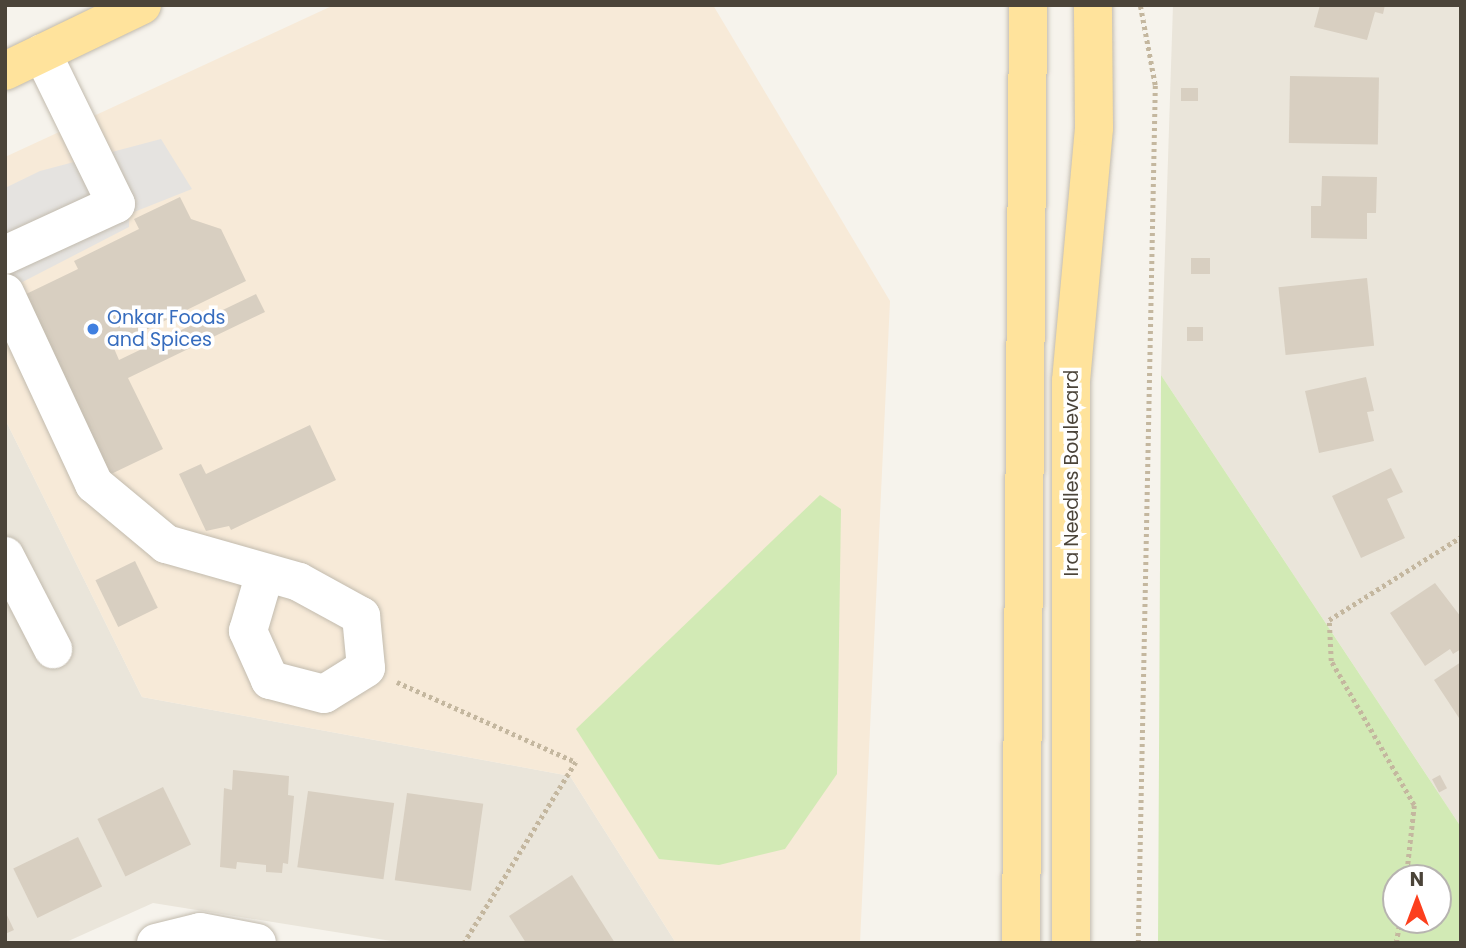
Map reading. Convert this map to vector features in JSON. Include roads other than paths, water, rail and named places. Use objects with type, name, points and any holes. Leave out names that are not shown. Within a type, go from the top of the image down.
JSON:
[{"type":"main road","points":[[5,71],[142,5]]},
{"type":"main road","points":[[1021,943],[1028,5]]},
{"type":"main road","name":"Ira Needles Boulevard","points":[[1071,943],[1071,381],[1094,128],[1093,5]]},
{"type":"street","points":[[5,255],[116,204],[42,53]]},
{"type":"street","points":[[5,293],[94,484],[166,544],[299,582],[361,615],[366,668],[324,694],[270,681],[248,631],[265,573]]},
{"type":"street","points":[[5,556],[53,649]]},
{"type":"street","points":[[156,943],[200,932],[257,943]]},
{"type":"place","name":"Onkar Foods and Spices","points":[[93,329]]}]
